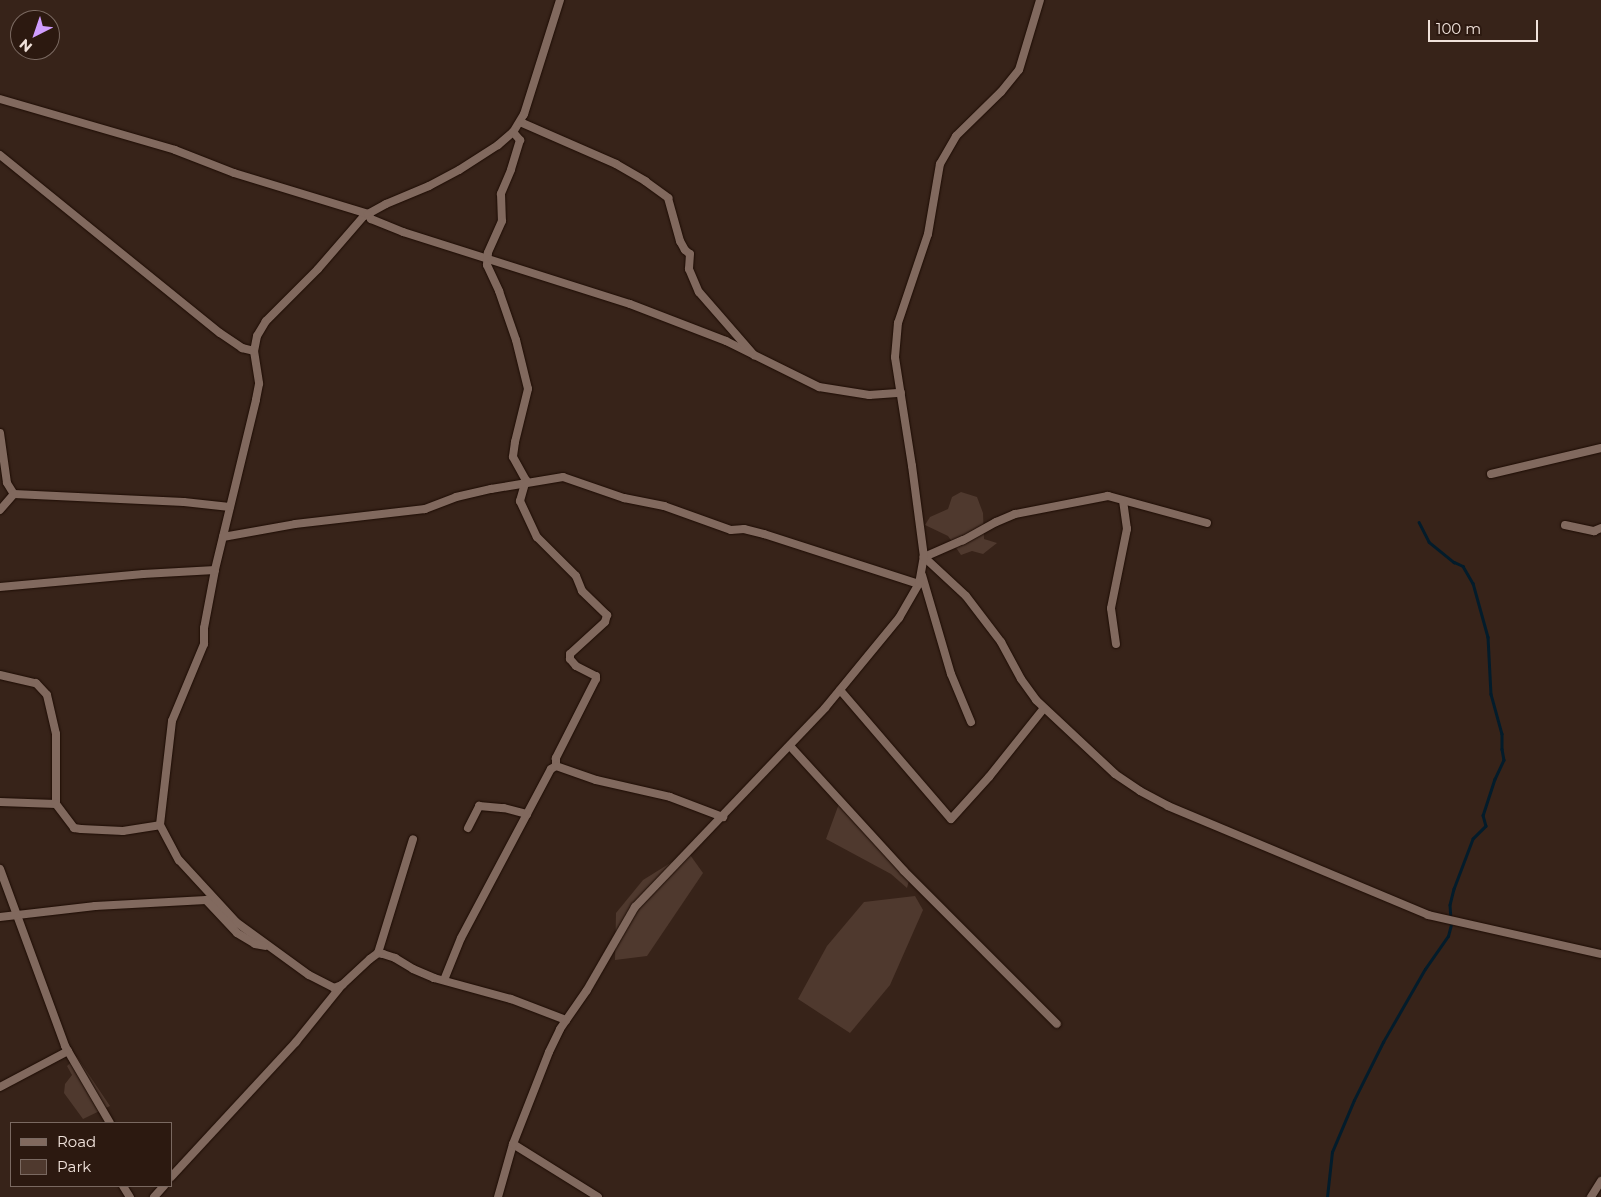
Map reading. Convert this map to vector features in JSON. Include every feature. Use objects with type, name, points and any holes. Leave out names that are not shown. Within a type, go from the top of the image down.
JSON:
[{"type":"street","points":[[342,985],[334,988],[323,983],[267,946],[236,922],[179,860],[160,825],[172,721],[202,650],[215,570],[258,384],[254,351],[257,336],[266,321],[318,269],[353,228],[368,214],[459,170],[498,145],[513,132],[520,122],[560,0]]},
{"type":"street","points":[[498,1197],[513,1144],[549,1052],[566,1020],[635,908],[658,881],[723,817],[790,746],[840,690],[899,618],[919,584],[924,557],[895,357],[896,334],[901,312],[928,234],[940,164],[956,136],[1001,92],[1019,70],[1040,0]]},
{"type":"street","points":[[0,99],[140,140],[368,214],[371,219],[382,224],[488,260],[578,286],[666,317],[726,341],[819,387],[869,395],[901,393]]},
{"type":"street","points":[[520,122],[616,164],[645,181],[668,198],[680,241],[685,250],[690,254],[689,269],[699,292],[754,356]]},
{"type":"street","points":[[513,132],[520,140],[512,170],[502,194],[502,221],[488,253],[488,270],[504,304],[516,340],[528,389],[513,457],[526,480],[520,500],[537,537],[576,576],[582,591],[607,614],[605,622],[570,654],[570,659],[576,666],[596,676],[596,679],[556,758],[556,766]]},
{"type":"street","points":[[0,155],[220,333],[242,348],[254,351]]},
{"type":"street","points":[[0,433],[7,482],[14,494]]},
{"type":"street","points":[[1491,474],[1601,448]]},
{"type":"street","points":[[223,537],[295,524],[407,509],[425,509],[474,492],[563,476],[624,498],[664,506],[731,530],[744,529],[764,534],[919,584]]},
{"type":"street","points":[[14,494],[184,502],[230,507]]},
{"type":"street","points":[[0,510],[14,494]]},
{"type":"street","points":[[924,557],[964,540],[996,522],[1015,514],[1108,496],[1207,523]]},
{"type":"street","points":[[1116,644],[1111,608],[1127,529],[1123,501]]},
{"type":"street","points":[[1565,525],[1594,531],[1601,528]]},
{"type":"street","points":[[924,557],[966,596],[1001,642],[1021,679],[1044,708],[1115,774],[1168,806],[1428,915],[1601,954]]},
{"type":"street","points":[[0,587],[143,574],[215,570]]},
{"type":"street","points":[[921,573],[951,674],[971,722]]},
{"type":"street","points":[[0,674],[36,683],[47,695],[56,734],[56,804],[74,828],[123,831],[160,825]]},
{"type":"street","points":[[840,690],[951,820],[1044,708]]},
{"type":"street","points":[[790,746],[904,871],[1056,1024]]},
{"type":"street","points":[[444,980],[460,938],[551,769],[556,766]]},
{"type":"street","points":[[556,766],[596,780],[670,797],[723,817]]},
{"type":"street","points":[[0,802],[56,804]]},
{"type":"street","points":[[468,828],[479,806],[504,808],[527,814]]},
{"type":"street","points":[[172,1176],[296,1042],[342,985],[378,953],[413,839]]},
{"type":"street","points":[[0,869],[68,1051],[109,1122]]},
{"type":"street","points":[[0,917],[95,906],[206,900],[237,933],[255,944],[267,946]]},
{"type":"street","points":[[378,953],[395,958],[413,970],[434,978],[511,999],[566,1020]]},
{"type":"street","points":[[0,1087],[68,1051]]},
{"type":"street","points":[[513,1144],[598,1197]]},
{"type":"street","points":[[1591,1197],[1601,1181]]},
{"type":"street","points":[[154,1197],[163,1187]]},
{"type":"green space","points":[[961,492],[977,497],[983,513],[984,539],[997,543],[983,554],[972,551],[961,555],[948,536],[925,525],[930,517],[948,509],[952,497]]},
{"type":"green space","points":[[840,801],[910,877],[907,888],[891,874],[826,839]]},
{"type":"green space","points":[[688,852],[703,873],[647,956],[615,960],[616,913],[643,880]]},
{"type":"green space","points":[[915,896],[923,910],[890,985],[850,1033],[798,999],[827,946],[864,902]]},
{"type":"green space","points":[[77,1057],[110,1106],[83,1119],[64,1093],[65,1084],[72,1075],[67,1066]]},
{"type":"waterway","points":[[1419,522],[1429,542],[1454,562],[1463,566],[1473,583],[1488,637],[1491,694],[1502,734],[1504,760],[1495,779],[1483,815],[1486,826],[1473,839],[1454,889],[1450,905],[1451,919]]},
{"type":"waterway","points":[[1327,1197],[1332,1152],[1354,1100],[1383,1042],[1425,969],[1448,936],[1451,925]]}]
